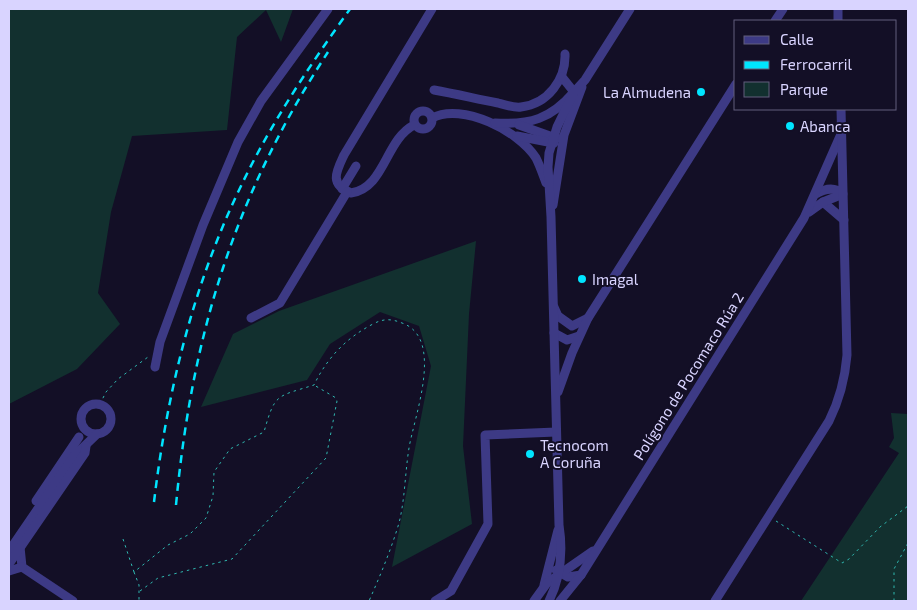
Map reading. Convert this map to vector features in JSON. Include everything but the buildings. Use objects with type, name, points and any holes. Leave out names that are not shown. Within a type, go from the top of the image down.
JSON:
[{"type":"street","points":[[155,367],[160,342],[203,225],[238,142],[261,101],[328,9]]},
{"type":"street","points":[[414,125],[404,132],[395,144],[366,189],[358,192],[345,190],[336,182],[336,171],[344,155],[432,9]]},
{"type":"street","points":[[519,125],[549,114],[563,105],[585,80],[630,9]]},
{"type":"street","points":[[776,20],[783,9]]},
{"type":"street","points":[[434,90],[519,108],[534,104],[544,98],[562,78],[566,67],[565,54]]},
{"type":"street","points":[[562,78],[574,92]]},
{"type":"street","points":[[552,187],[564,135],[585,80]]},
{"type":"street","points":[[556,398],[565,370],[588,318],[734,87]]},
{"type":"street","points":[[553,140],[574,92]]},
{"type":"street","points":[[715,601],[829,421],[839,401],[845,378],[847,355],[841,110]]},
{"type":"street","points":[[420,111],[425,111],[432,118],[431,125],[427,129],[422,130],[414,125],[413,119],[420,111]]},
{"type":"street","points":[[432,118],[447,113],[466,115],[492,123],[514,135],[530,140],[548,142],[564,135]]},
{"type":"street","points":[[492,123],[519,125],[540,131],[553,140],[556,148],[550,217],[559,525],[565,550],[571,556],[580,559]]},
{"type":"street","name":"Polígono de Pocomaco Rúa 2","points":[[560,601],[581,575],[804,218],[841,134]]},
{"type":"street","points":[[514,135],[536,159],[552,187]]},
{"type":"street","points":[[251,318],[280,303],[345,190],[356,166]]},
{"type":"street","points":[[816,194],[830,189],[838,189],[843,194]]},
{"type":"street","name":"Polígono de Pocomaco Rúa 2","points":[[804,218],[813,208],[843,194]]},
{"type":"street","points":[[823,202],[844,220]]},
{"type":"street","points":[[553,306],[558,316],[572,326]]},
{"type":"street","points":[[554,333],[588,318]]},
{"type":"street","points":[[554,333],[567,340],[579,336]]},
{"type":"street","points":[[9,551],[74,456],[97,434],[107,429],[111,418],[107,409],[100,404],[88,407],[82,416],[74,456]]},
{"type":"street","points":[[82,423],[90,432],[97,434]]},
{"type":"street","points":[[435,601],[452,591],[488,524],[485,435],[556,432]]},
{"type":"street","points":[[9,541],[79,437]]},
{"type":"street","points":[[9,564],[85,453],[87,444]]},
{"type":"street","points":[[534,601],[544,586],[559,525]]},
{"type":"street","points":[[549,601],[559,573],[562,541]]},
{"type":"street","points":[[20,547],[22,567]]},
{"type":"street","name":"Polígono de Pocomaco Rúa 2","points":[[544,586],[559,573],[596,550]]},
{"type":"street","points":[[551,559],[559,573],[568,578],[581,575]]},
{"type":"street","points":[[9,570],[22,567],[73,601]]},
{"type":"path","points":[[314,385],[324,364],[338,348],[374,324],[390,318],[407,324],[424,347],[424,382],[409,448],[399,522],[369,601]]},
{"type":"path","points":[[100,404],[106,392],[118,379],[148,357]]},
{"type":"path","points":[[134,572],[168,545],[190,534],[206,518],[213,496],[214,472],[230,450],[264,432],[272,404],[284,394],[314,385],[336,398],[326,458],[232,559],[158,578],[140,591]]},
{"type":"path","points":[[769,516],[842,563],[849,560],[880,527],[908,506]]},
{"type":"path","points":[[123,539],[140,591],[139,601]]},
{"type":"path","points":[[894,601],[894,569],[908,543]]},
{"type":"green space","points":[[9,9],[293,9],[281,42],[266,10],[237,37],[227,130],[132,136],[111,212],[98,293],[120,324],[77,369],[9,404]]},
{"type":"green space","points":[[476,241],[469,314],[463,446],[472,524],[392,567],[431,366],[419,326],[380,312],[330,344],[307,380],[201,407],[233,334],[279,311]]},
{"type":"green space","points":[[891,413],[908,414],[908,601],[801,601],[899,453],[889,447],[894,438]]},
{"type":"railway","points":[[154,502],[166,421],[184,340],[209,262],[224,224],[241,186],[278,117],[350,9]]},
{"type":"railway","points":[[176,505],[183,443],[193,383],[206,325],[223,269],[243,214],[267,160],[295,106],[328,52]]},
{"type":"place","name":"La Almudena","points":[[701,92]]},
{"type":"place","name":"Abanca","points":[[790,126]]},
{"type":"place","name":"Imagal","points":[[582,279]]},
{"type":"place","name":"Tecnocom A Coruña","points":[[530,454]]}]
